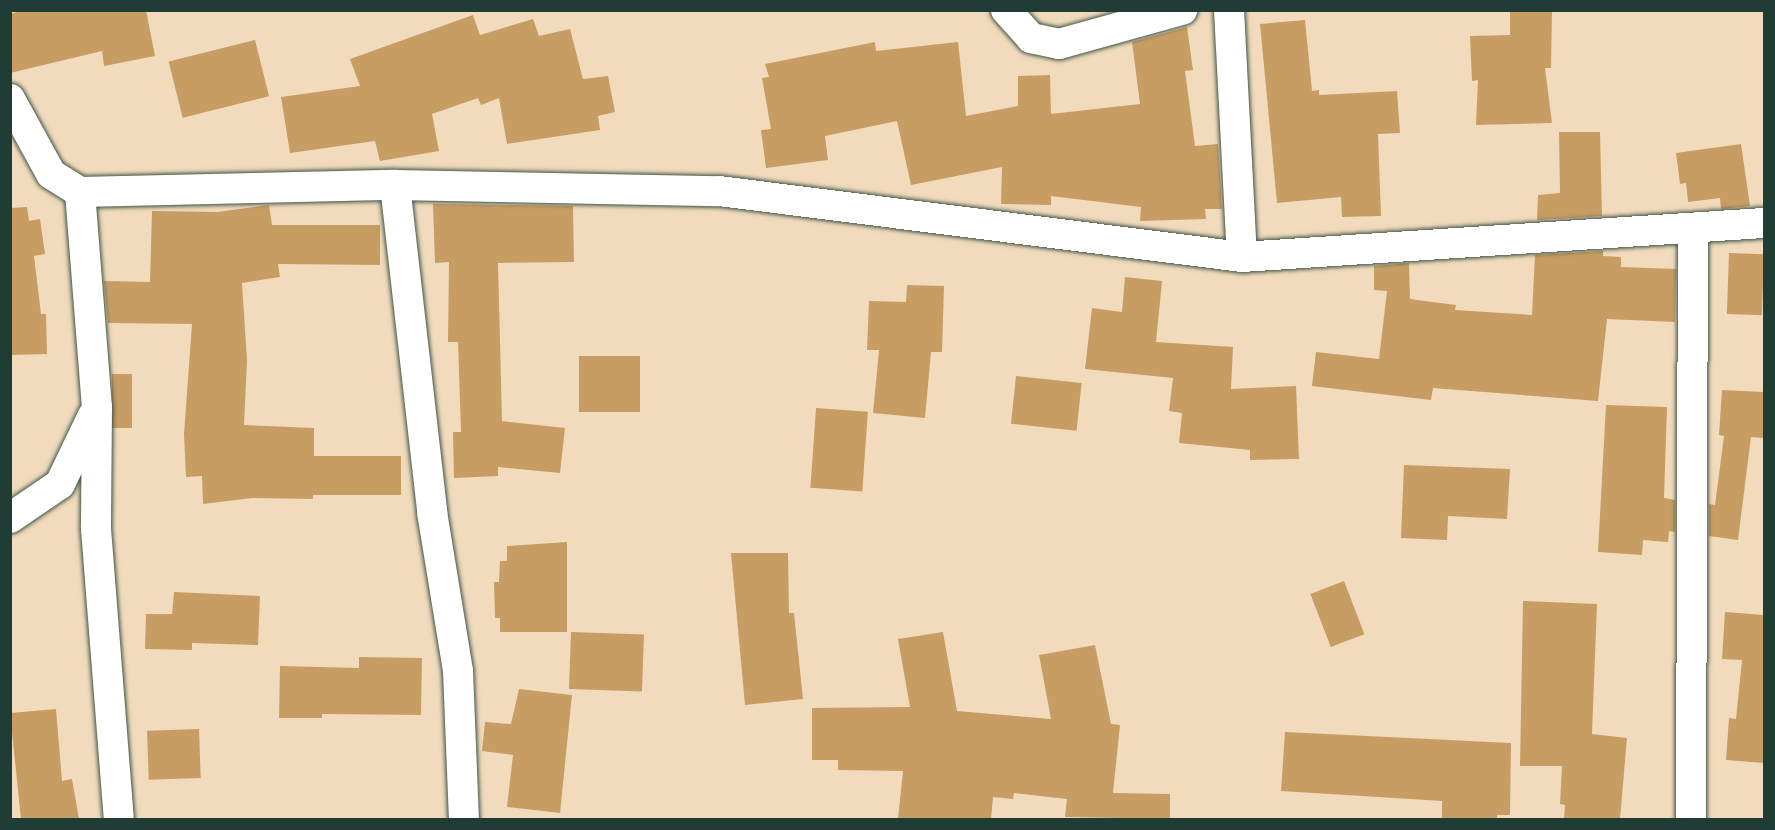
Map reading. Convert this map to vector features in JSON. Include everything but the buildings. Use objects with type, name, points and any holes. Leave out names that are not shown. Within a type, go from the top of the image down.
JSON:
[{"type":"street","points":[[1006,10],[1031,38],[1059,44],[1182,10]]},
{"type":"street","points":[[1229,10],[1242,257]]},
{"type":"street","points":[[10,99],[51,174],[80,192],[395,185],[718,191],[1242,257],[1764,223]]},
{"type":"street","points":[[395,185],[432,512],[458,671],[464,819]]},
{"type":"street","points":[[80,192],[97,407],[96,529],[119,819]]},
{"type":"street","points":[[1691,819],[1693,228]]},
{"type":"street","points":[[10,518],[60,484],[97,407]]}]
